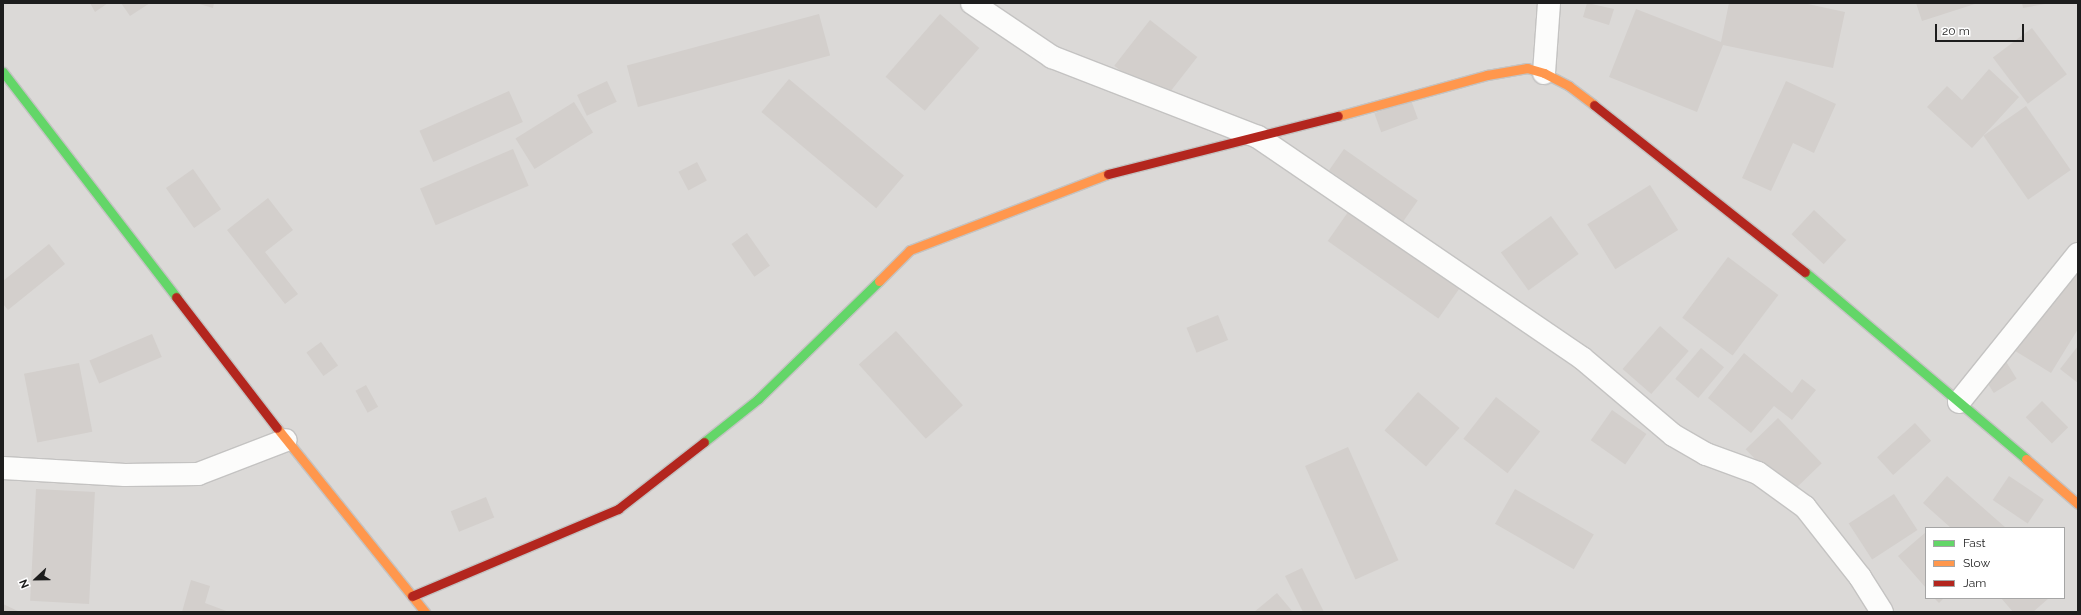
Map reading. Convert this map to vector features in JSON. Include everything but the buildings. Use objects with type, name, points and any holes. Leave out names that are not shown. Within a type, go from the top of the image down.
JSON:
[{"type":"street","points":[[972,3],[1052,56],[1258,137],[1582,358],[1673,436],[1706,454],[1758,473],[1805,507],[1860,577],[1882,612]]},
{"type":"street","points":[[1544,73],[1549,3]]},
{"type":"street","points":[[412,596],[618,509],[758,399],[910,250],[1112,172],[1258,137],[1487,75],[1527,68],[1544,73],[1569,86],[1842,302],[2078,504]]},
{"type":"street","points":[[3,72],[286,440],[425,612]]},
{"type":"street","points":[[1959,402],[2078,254]]},
{"type":"street","points":[[3,468],[125,475],[198,474],[286,440]]},
{"type":"shaded area","points":[[3,3],[2078,3],[2078,612],[3,612]]},
{"type":"traffic: fast","points":[[3,72],[176,297]]},
{"type":"traffic: fast","points":[[1805,272],[2026,459]]},
{"type":"traffic: fast","points":[[704,442],[758,399],[879,281]]},
{"type":"traffic: slow","points":[[1338,116],[1487,75],[1527,68],[1544,73],[1569,86],[1594,105]]},
{"type":"traffic: slow","points":[[879,281],[910,250],[1108,174]]},
{"type":"traffic: slow","points":[[277,428],[425,612]]},
{"type":"traffic: slow","points":[[2026,459],[2078,504]]},
{"type":"traffic: jam","points":[[1594,105],[1805,272]]},
{"type":"traffic: jam","points":[[1108,174],[1338,116]]},
{"type":"traffic: jam","points":[[176,297],[277,428]]},
{"type":"traffic: jam","points":[[412,596],[618,509],[704,442]]}]
